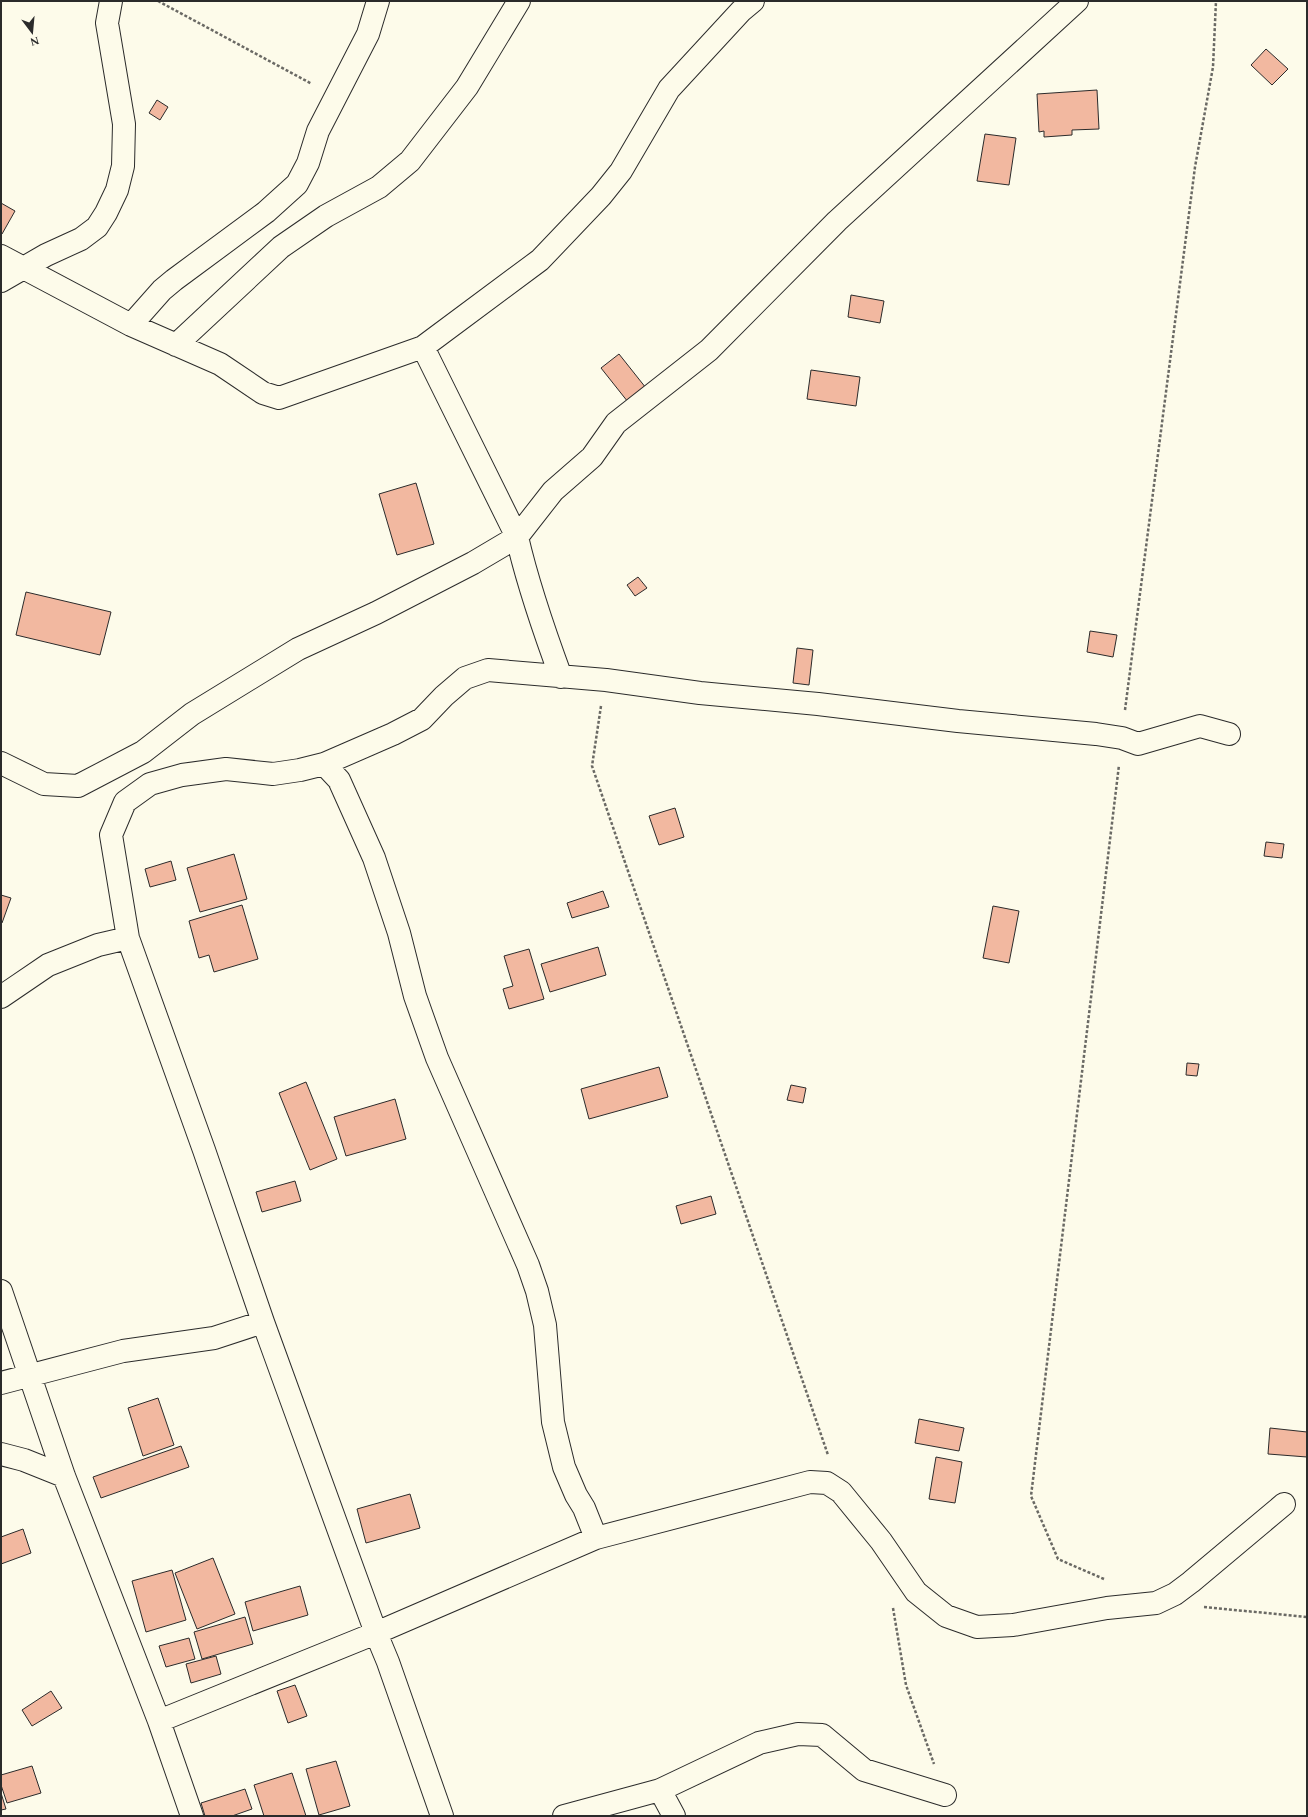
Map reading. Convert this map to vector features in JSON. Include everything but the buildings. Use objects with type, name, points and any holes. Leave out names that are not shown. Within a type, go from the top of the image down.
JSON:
[{"type":"street","points":[[1,281],[22,267],[81,239],[97,227],[106,213],[117,190],[123,166],[124,124],[107,23],[111,1]]},
{"type":"street","points":[[131,325],[162,290],[266,212],[297,184],[308,163],[318,131],[368,34],[378,1]]},
{"type":"street","points":[[176,345],[281,247],[326,216],[379,187],[410,161],[467,87],[519,1]]},
{"type":"street","points":[[1,256],[131,325],[220,364],[263,393],[279,398],[424,347],[540,260],[601,196],[621,171],[669,89],[741,11],[753,1]]},
{"type":"street","points":[[1,763],[44,784],[78,786],[143,752],[192,714],[298,649],[376,613],[473,563],[517,537],[554,491],[592,457],[616,423],[709,350],[837,221],[1077,1]]},
{"type":"street","points":[[424,347],[517,537],[525,571],[561,677]]},
{"type":"street","points":[[442,1816],[398,1691],[263,1322],[204,1150],[128,938],[111,835],[125,802],[150,784],[182,775],[226,769],[273,774],[300,770],[324,764],[393,734],[422,719],[444,696],[465,678],[488,670],[606,680],[700,693],[818,704],[958,721],[1096,734],[1122,738],[1138,744],[1200,726],[1229,734]]},
{"type":"street","points":[[324,764],[339,780],[374,858],[399,933],[415,996],[437,1058],[528,1264],[537,1291],[545,1325],[554,1422],[564,1467],[576,1495],[584,1508],[596,1538]]},
{"type":"street","points":[[1,997],[48,965],[98,945],[128,938]]},
{"type":"street","points":[[1,1291],[64,1476],[160,1721],[192,1816]]},
{"type":"street","points":[[1,1384],[123,1351],[214,1338],[263,1322]]},
{"type":"street","points":[[1,1454],[24,1460],[64,1476]]},
{"type":"street","points":[[160,1721],[376,1633],[596,1538],[810,1482],[827,1483],[841,1492],[881,1541],[916,1592],[946,1616],[977,1627],[1013,1625],[1107,1608],[1156,1603],[1175,1594],[1191,1582],[1284,1504]]},
{"type":"street","points":[[564,1816],[660,1790],[759,1743],[798,1734],[822,1735],[864,1770],[946,1795]]},
{"type":"street","points":[[660,1790],[674,1816]]},
{"type":"path","points":[[158,1],[335,96]]},
{"type":"path","points":[[1107,1581],[1058,1558],[1031,1496],[1122,738],[1195,167],[1213,67],[1216,1]]},
{"type":"path","points":[[606,680],[592,766],[841,1492]]},
{"type":"path","points":[[892,1601],[906,1684],[946,1795]]},
{"type":"path","points":[[1204,1607],[1307,1617]]}]
